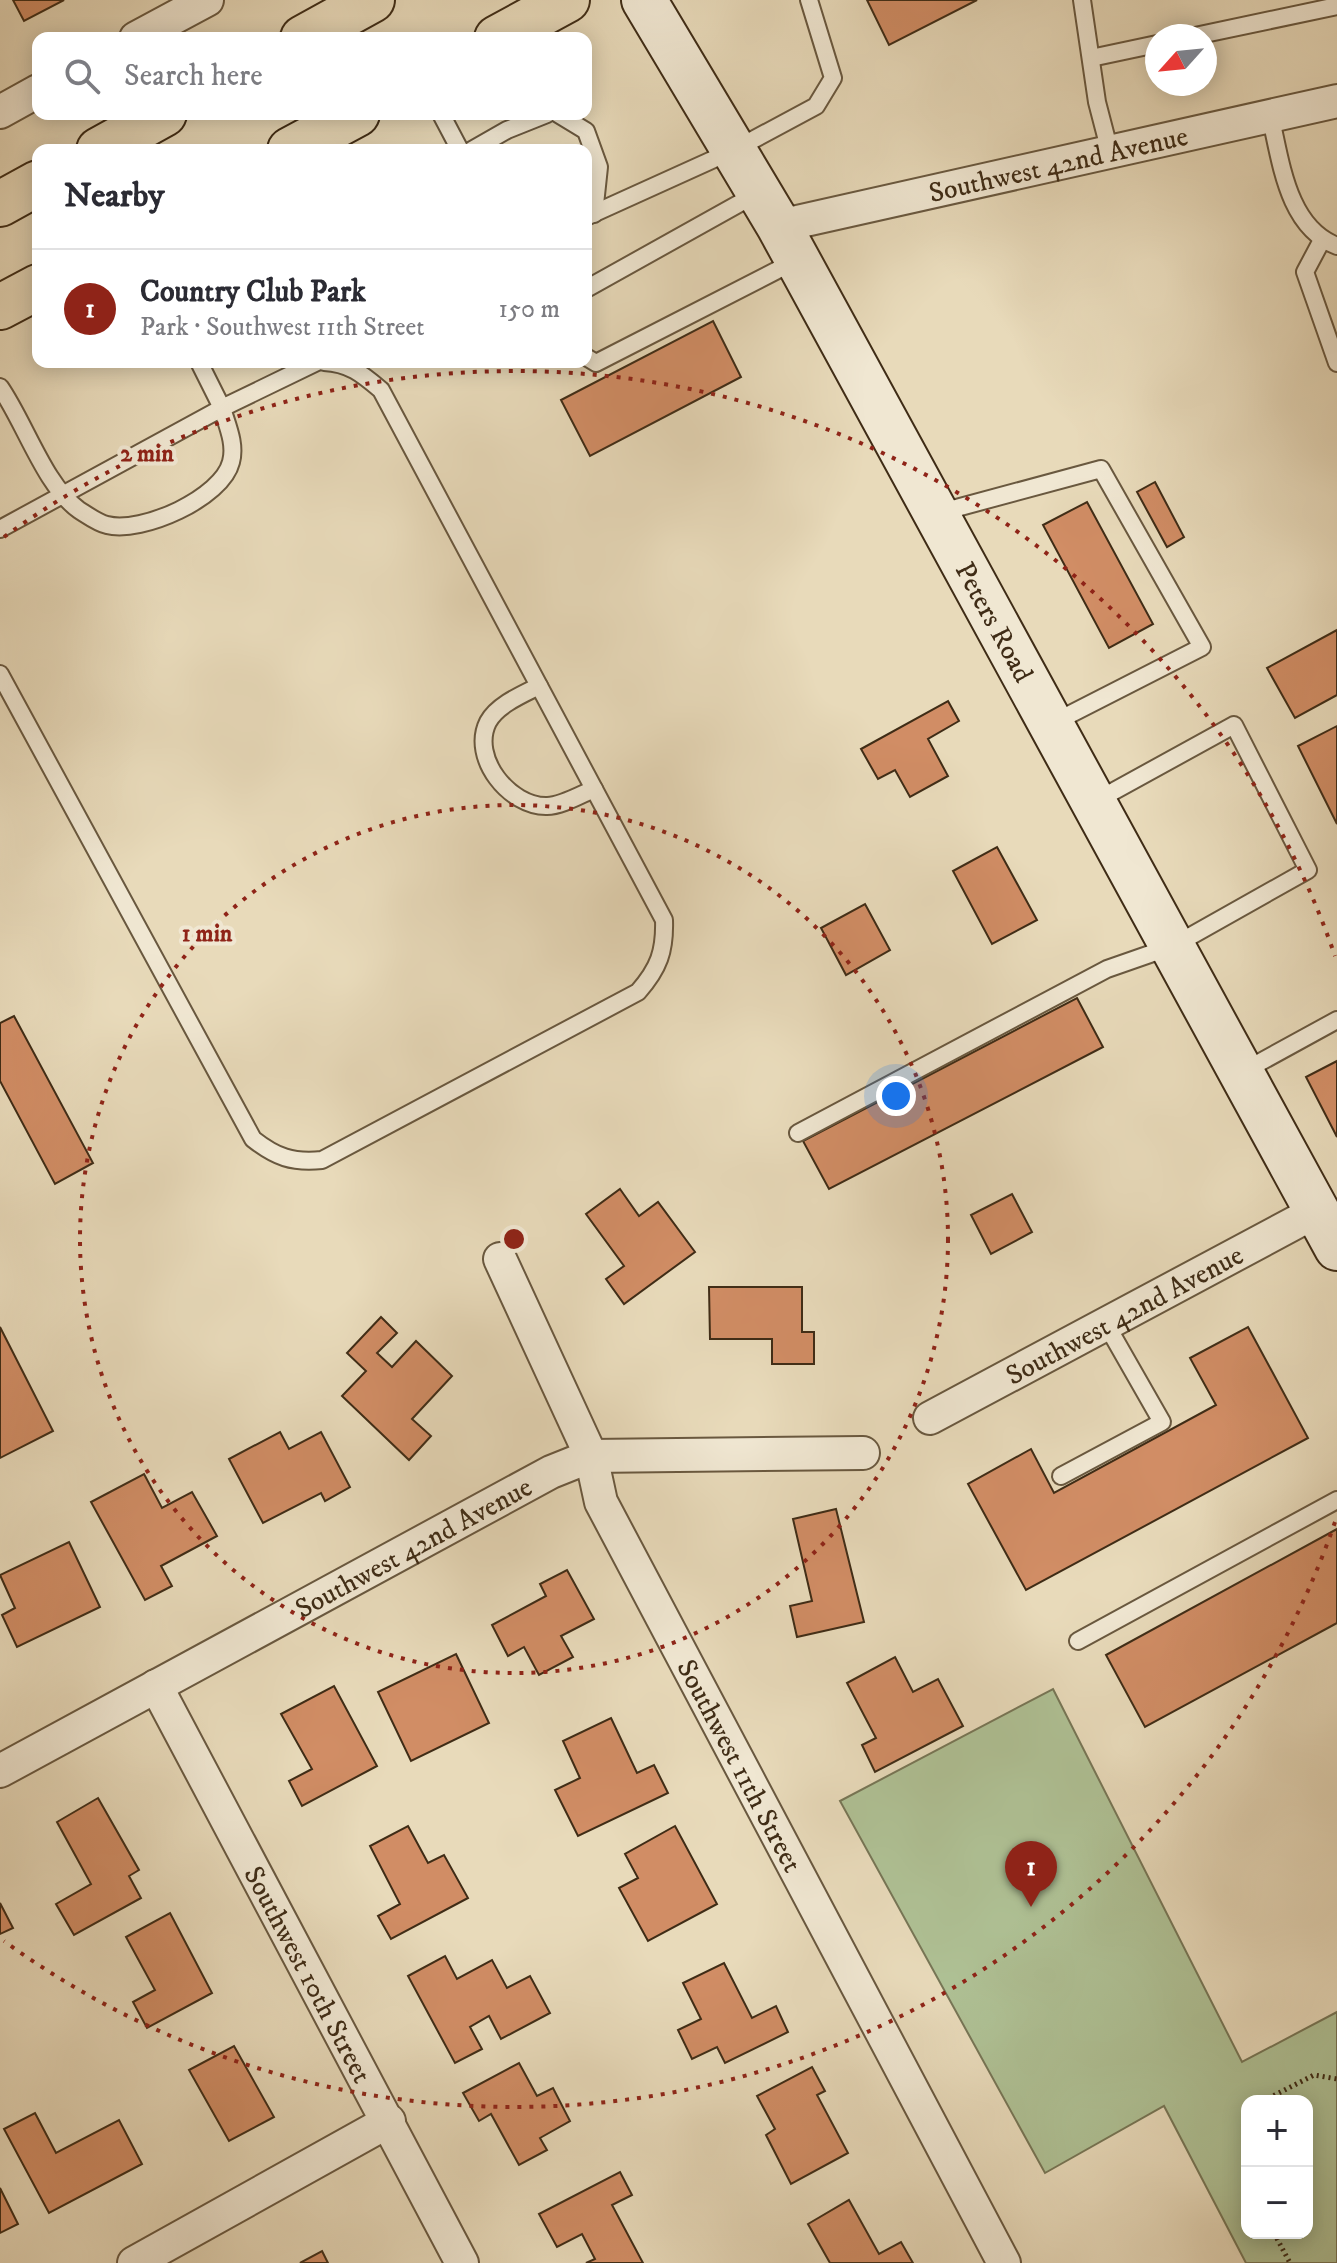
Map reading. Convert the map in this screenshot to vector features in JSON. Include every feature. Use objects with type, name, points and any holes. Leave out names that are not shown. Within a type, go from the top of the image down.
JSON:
[{"type":"main road","points":[[314,32],[372,0]]},
{"type":"main road","points":[[508,32],[567,0]]},
{"type":"main road","points":[[110,144],[153,120]]},
{"type":"main road","points":[[301,144],[346,120]]},
{"type":"main road","points":[[0,204],[32,186]]},
{"type":"main road","points":[[0,307],[32,290]]},
{"type":"street","points":[[147,32],[207,0]]},
{"type":"street","name":"Peters Road","points":[[644,0],[779,226],[1327,1230]]},
{"type":"street","points":[[0,112],[32,94]]},
{"type":"street","name":"Southwest 42nd Avenue","points":[[779,226],[1337,101]]},
{"type":"street","name":"Southwest 42nd Avenue","points":[[930,1418],[1106,1324],[1327,1230]]},
{"type":"street","name":"Southwest 11th Street","points":[[500,1259],[591,1456],[601,1502],[1004,2263]]},
{"type":"street","name":"Southwest 42nd Avenue","points":[[0,1771],[551,1472],[591,1456],[863,1453]]},
{"type":"street","name":"Southwest 10th Street","points":[[156,1686],[462,2263]]},
{"type":"street","points":[[134,2263],[389,2121]]},
{"type":"lane","points":[[592,214],[734,150],[816,106],[833,78],[809,0]]},
{"type":"lane","points":[[1082,0],[1097,102],[1110,152]]},
{"type":"lane","points":[[1217,31],[1337,6]]},
{"type":"lane","points":[[1091,58],[1145,47]]},
{"type":"lane","points":[[1270,115],[1291,201],[1330,243],[1305,272],[1337,363]]},
{"type":"lane","points":[[444,120],[457,144]]},
{"type":"lane","points":[[482,144],[532,120]]},
{"type":"lane","points":[[568,120],[586,131],[591,144]]},
{"type":"lane","points":[[592,148],[599,167],[592,204]]},
{"type":"lane","points":[[592,287],[779,226]]},
{"type":"lane","points":[[592,361],[596,363],[779,226]]},
{"type":"lane","points":[[0,387],[19,413],[62,497],[107,525],[141,525],[168,516],[217,487],[231,462],[231,437],[222,408],[202,368]]},
{"type":"lane","points":[[0,529],[222,408],[305,368]]},
{"type":"lane","points":[[0,674],[253,1139],[275,1156],[300,1162],[322,1160],[638,992],[654,973],[665,950],[664,920],[381,390],[352,368]]},
{"type":"lane","points":[[937,513],[1101,469],[1202,647],[1051,723]]},
{"type":"lane","points":[[539,686],[511,701],[488,721],[484,749],[499,781],[520,803],[549,806],[594,789]]},
{"type":"lane","points":[[798,1133],[1107,969],[1173,946],[1308,870],[1234,725],[1094,802]]},
{"type":"lane","points":[[1242,1072],[1337,1020]]},
{"type":"lane","points":[[1061,1476],[1162,1422],[1106,1324]]},
{"type":"lane","points":[[1078,1641],[1337,1500]]},
{"type":"path","points":[[1275,2095],[1314,2075],[1337,2079]]},
{"type":"path","points":[[1277,2239],[1290,2263]]},
{"type":"green space","points":[[1053,1689],[1242,2062],[1337,2012],[1337,2263],[1246,2263],[1164,2106],[1045,2173],[840,1801]]},
{"type":"building","points":[[13,0],[64,0],[24,21]]},
{"type":"building","points":[[867,0],[977,0],[889,45]]},
{"type":"building","points":[[713,321],[741,377],[590,456],[561,400]]},
{"type":"building","points":[[1155,482],[1184,537],[1167,547],[1137,492]]},
{"type":"building","points":[[1087,502],[1153,624],[1109,648],[1043,525]]},
{"type":"building","points":[[1337,630],[1337,695],[1295,718],[1267,668]]},
{"type":"building","points":[[948,701],[959,721],[928,739],[948,776],[910,797],[895,770],[878,779],[861,749]]},
{"type":"building","points":[[1337,726],[1337,824],[1298,746]]},
{"type":"building","points":[[997,847],[1037,920],[992,944],[953,871]]},
{"type":"building","points":[[865,904],[890,950],[846,975],[821,928]]},
{"type":"building","points":[[1077,998],[1103,1047],[829,1189],[803,1141]]},
{"type":"building","points":[[14,1016],[93,1163],[55,1184],[0,1081],[0,1023]]},
{"type":"building","points":[[1337,1061],[1337,1137],[1306,1077]]},
{"type":"building","points":[[620,1189],[639,1216],[658,1202],[695,1252],[624,1304],[606,1279],[624,1266],[586,1214]]},
{"type":"building","points":[[1012,1194],[1032,1232],[991,1254],[971,1215]]},
{"type":"building","points":[[709,1287],[802,1287],[802,1332],[814,1332],[814,1364],[772,1364],[772,1339],[710,1339]]},
{"type":"building","points":[[381,1317],[397,1333],[377,1353],[392,1367],[416,1341],[452,1376],[412,1419],[431,1436],[409,1460],[342,1396],[366,1371],[347,1353]]},
{"type":"building","points":[[0,1327],[53,1431],[0,1458]]},
{"type":"building","points":[[1248,1327],[1308,1438],[1026,1590],[968,1484],[1031,1449],[1054,1493],[1216,1405],[1190,1358]]},
{"type":"building","points":[[280,1432],[289,1449],[321,1432],[350,1487],[325,1501],[321,1493],[263,1523],[229,1459]]},
{"type":"building","points":[[144,1474],[162,1508],[192,1492],[217,1536],[161,1566],[172,1586],[145,1600],[91,1502]]},
{"type":"building","points":[[836,1509],[864,1622],[797,1637],[790,1606],[812,1601],[793,1519]]},
{"type":"building","points":[[1337,1529],[1337,1623],[1145,1727],[1106,1655]]},
{"type":"building","points":[[69,1542],[100,1607],[17,1647],[2,1615],[15,1608],[0,1575]]},
{"type":"building","points":[[567,1570],[594,1619],[561,1636],[573,1657],[539,1675],[524,1647],[508,1656],[492,1625],[546,1596],[540,1584]]},
{"type":"building","points":[[456,1654],[489,1723],[411,1761],[378,1692]]},
{"type":"building","points":[[895,1657],[913,1692],[938,1679],[963,1726],[875,1772],[862,1745],[876,1738],[847,1683]]},
{"type":"building","points":[[334,1686],[377,1766],[302,1806],[289,1781],[312,1769],[281,1714]]},
{"type":"building","points":[[611,1718],[637,1773],[654,1765],[668,1793],[578,1836],[555,1790],[580,1778],[563,1741]]},
{"type":"building","points":[[98,1798],[139,1870],[129,1876],[141,1898],[74,1935],[56,1904],[91,1884],[57,1822]]},
{"type":"building","points":[[408,1826],[428,1863],[444,1855],[468,1898],[391,1939],[378,1916],[400,1904],[370,1846]]},
{"type":"building","points":[[675,1826],[717,1904],[648,1941],[619,1888],[638,1878],[625,1854]]},
{"type":"building","points":[[0,1903],[13,1928],[0,1934]]},
{"type":"building","points":[[170,1913],[212,1993],[147,2028],[133,2002],[155,1990],[126,1937]]},
{"type":"building","points":[[445,1956],[457,1979],[492,1960],[507,1988],[530,1976],[550,2013],[501,2039],[489,2016],[470,2027],[482,2049],[455,2063],[408,1976]]},
{"type":"building","points":[[724,1963],[752,2018],[776,2006],[788,2032],[725,2063],[717,2047],[692,2059],[678,2030],[701,2019],[683,1983]]},
{"type":"building","points":[[234,2046],[274,2117],[229,2141],[189,2070]]},
{"type":"building","points":[[519,2063],[537,2096],[553,2088],[570,2121],[540,2138],[547,2150],[519,2165],[491,2114],[479,2121],[463,2093]]},
{"type":"building","points":[[812,2067],[825,2091],[817,2095],[848,2153],[791,2184],[766,2135],[775,2129],[757,2096]]},
{"type":"building","points":[[35,2113],[56,2153],[119,2120],[142,2164],[49,2213],[4,2129]]},
{"type":"building","points":[[620,2172],[632,2195],[612,2205],[643,2263],[586,2263],[595,2259],[582,2234],[557,2247],[539,2214]]},
{"type":"building","points":[[0,2188],[18,2224],[0,2233]]},
{"type":"building","points":[[849,2200],[879,2254],[901,2242],[913,2263],[830,2263],[808,2224]]},
{"type":"building","points":[[322,2251],[328,2263],[300,2263]]},
{"type":"place","name":"Country Club Park","points":[[1031,1907]]}]
